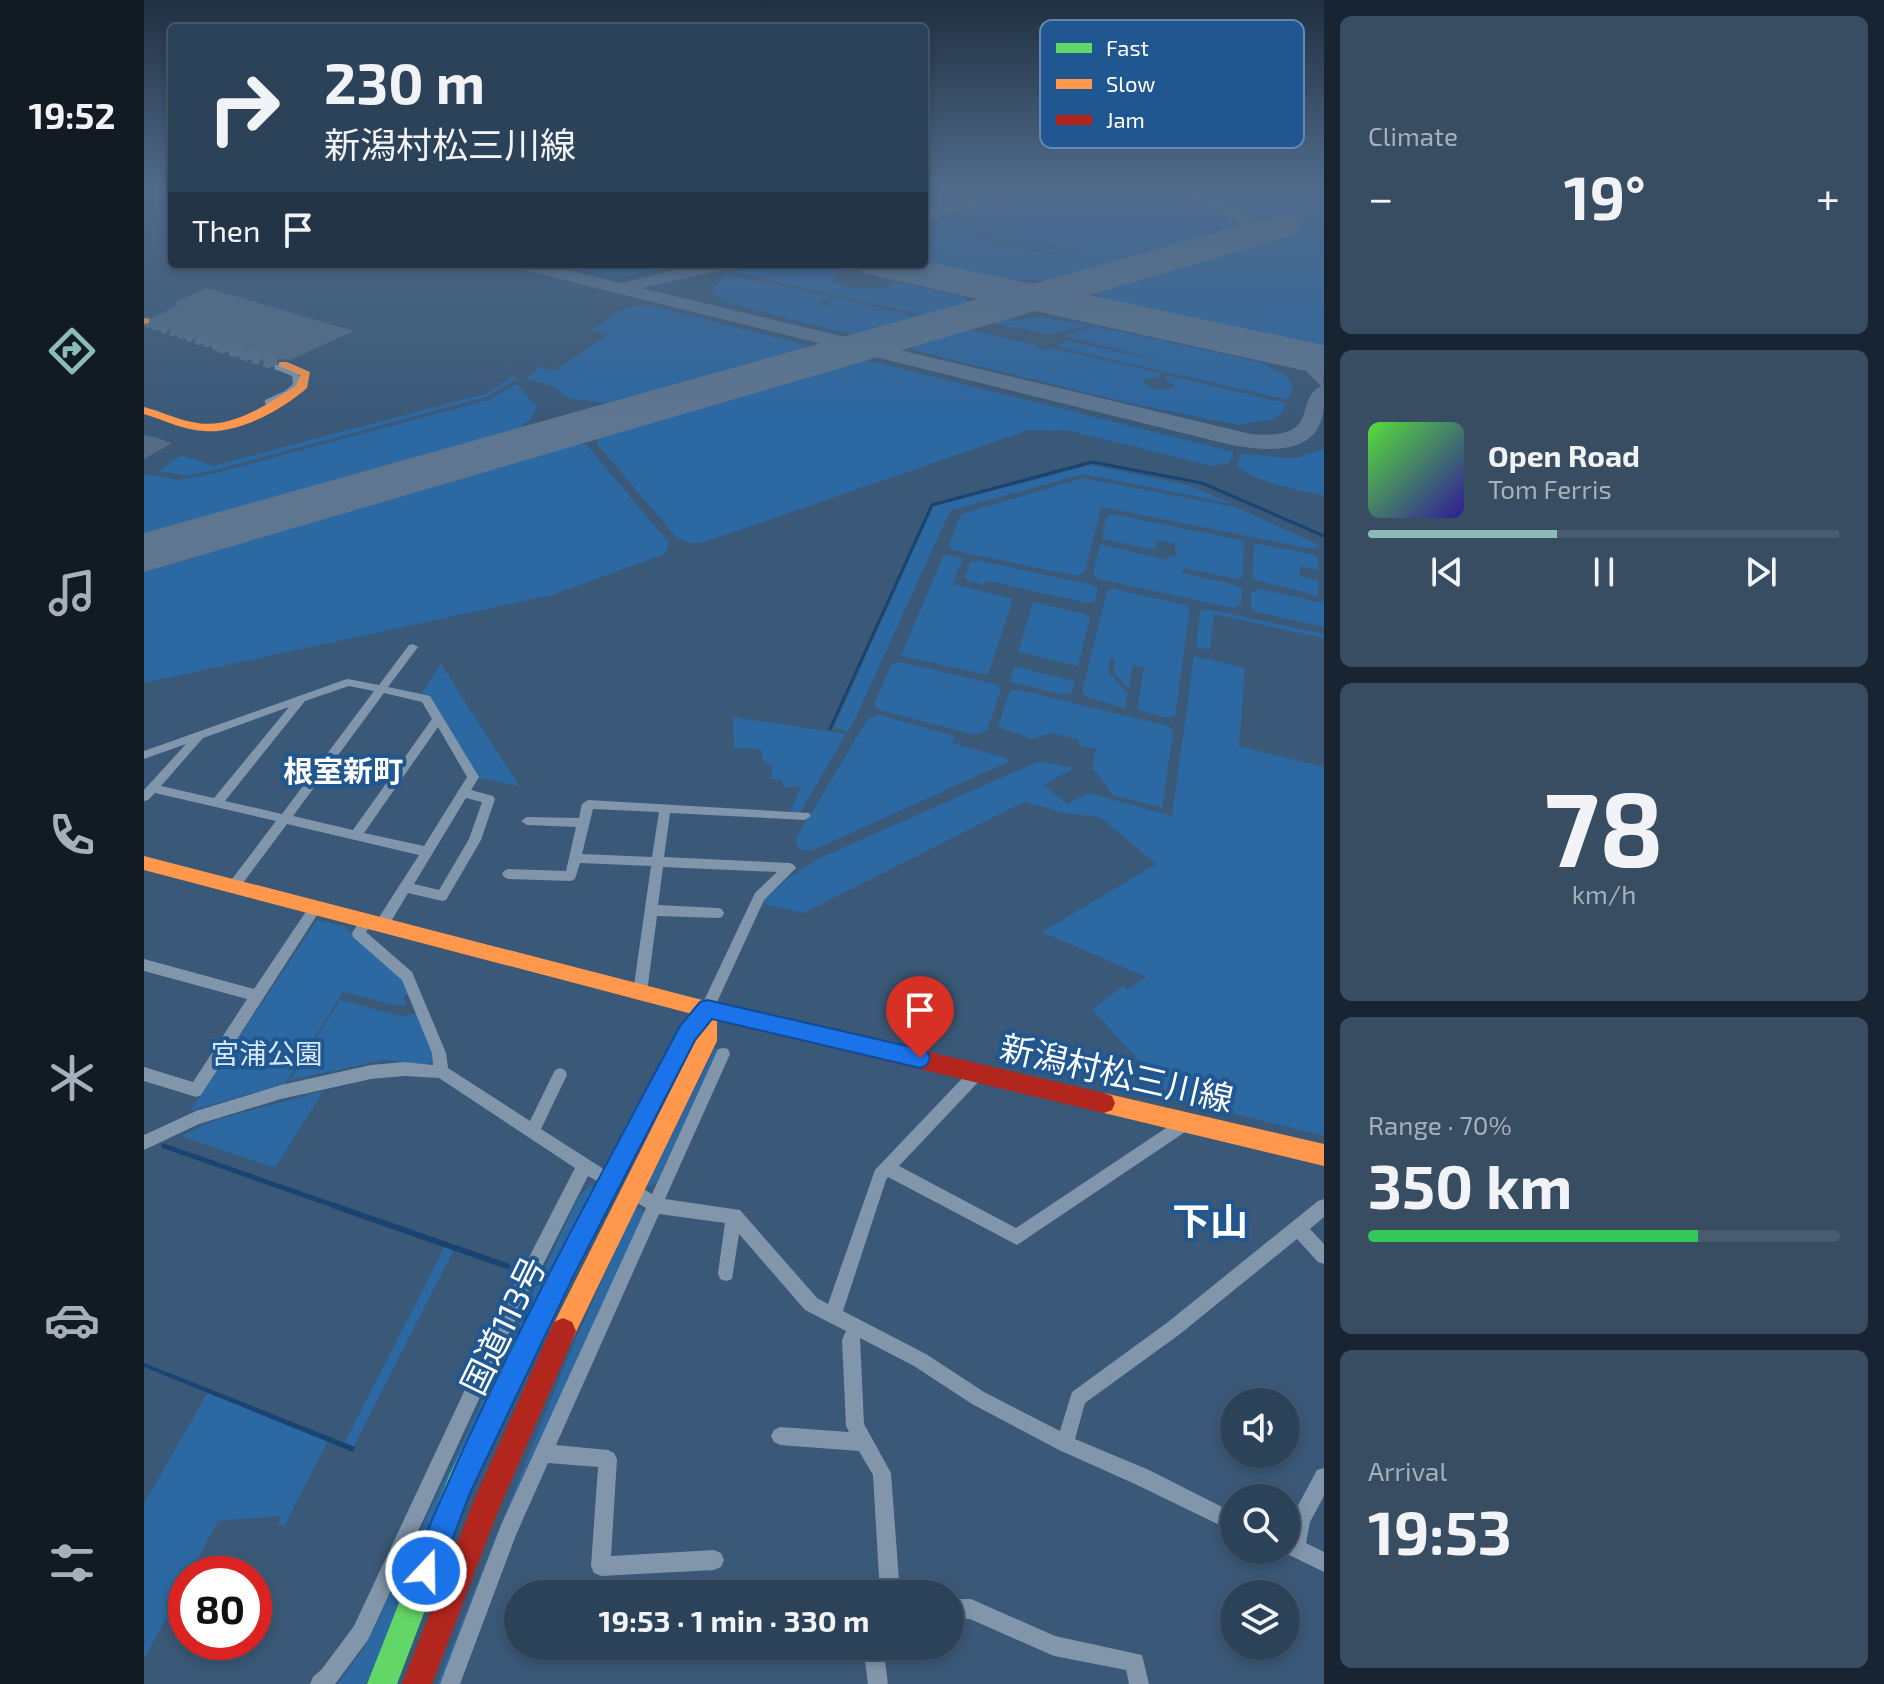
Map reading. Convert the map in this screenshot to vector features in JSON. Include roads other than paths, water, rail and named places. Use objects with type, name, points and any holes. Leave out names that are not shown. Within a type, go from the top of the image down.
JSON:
[{"type":"main road","points":[[144,410],[201,429],[239,424],[301,388],[306,374],[281,365]]},
{"type":"main road","points":[[144,863],[707,1009]]},
{"type":"main road","name":"新潟村松三川線","points":[[707,1009],[1324,1155]]},
{"type":"main road","name":"国道113号","points":[[382,1684],[459,1486],[574,1251],[687,1033],[707,1009]]},
{"type":"main road","name":"国道113号","points":[[417,1684],[485,1508],[587,1278],[706,1041],[707,1009]]},
{"type":"street","points":[[268,402],[297,385],[295,375],[281,365]]},
{"type":"street","points":[[233,887],[413,647]]},
{"type":"street","points":[[144,755],[348,682],[426,699],[473,777],[406,887],[374,924],[358,933],[395,963],[415,990],[439,1053],[441,1072]]},
{"type":"street","points":[[217,803],[300,701]]},
{"type":"street","points":[[356,835],[438,719]]},
{"type":"street","points":[[148,792],[200,735]]},
{"type":"street","points":[[148,792],[217,803],[428,852]]},
{"type":"street","points":[[406,887],[442,896],[475,840],[489,799],[464,793]]},
{"type":"street","points":[[508,874],[571,876],[588,804],[805,816]]},
{"type":"street","points":[[640,992],[665,808]]},
{"type":"street","points":[[527,821],[583,823]]},
{"type":"street","points":[[575,858],[790,868],[759,897],[707,1009]]},
{"type":"street","points":[[144,1074],[196,1090],[315,908]]},
{"type":"street","points":[[650,910],[718,913]]},
{"type":"street","points":[[144,965],[257,996]]},
{"type":"street","points":[[450,1684],[508,1532],[648,1200],[723,1054]]},
{"type":"street","points":[[144,1143],[196,1118],[281,1092],[371,1072],[404,1069],[441,1072],[591,1169],[514,1304],[361,1633],[320,1684]]},
{"type":"street","points":[[833,1315],[880,1175],[978,1072]]},
{"type":"street","points":[[533,1130],[560,1075]]},
{"type":"street","points":[[886,1168],[1017,1237],[1188,1122]]},
{"type":"street","points":[[648,1200],[734,1216],[811,1304],[920,1360],[978,1398],[1065,1444],[1142,1477],[1220,1516]]},
{"type":"street","points":[[1065,1444],[1078,1398],[1174,1328],[1324,1207]]},
{"type":"street","points":[[726,1273],[734,1216]]},
{"type":"street","points":[[1299,1229],[1324,1256]]},
{"type":"street","points":[[856,1328],[851,1340],[855,1426],[882,1473],[889,1580]]},
{"type":"street","points":[[780,1436],[863,1442]]},
{"type":"street","points":[[542,1453],[608,1459],[601,1566],[714,1560]]},
{"type":"street","points":[[1300,1523],[1324,1477]]},
{"type":"street","points":[[1300,1550],[1324,1562]]},
{"type":"street","points":[[964,1609],[971,1609],[1054,1646],[1135,1662],[1139,1684]]},
{"type":"street","points":[[875,1660],[878,1684]]},
{"type":"waterway","points":[[830,729],[932,505],[1092,462],[1202,483],[1324,536]]},
{"type":"waterway","points":[[164,1146],[341,1208]]},
{"type":"waterway","points":[[335,1206],[507,1266]]},
{"type":"tunnel","points":[[145,321],[237,350]]},
{"type":"tunnel","points":[[144,324],[224,350]]},
{"type":"tunnel","points":[[218,348],[278,367]]},
{"type":"tunnel","points":[[231,348],[283,364]]},
{"type":"district","name":"根室新町","points":[[343,770]]},
{"type":"district","name":"下山","points":[[1210,1220]]},
{"type":"park label","name":"宮浦公園","points":[[267,1053]]}]
